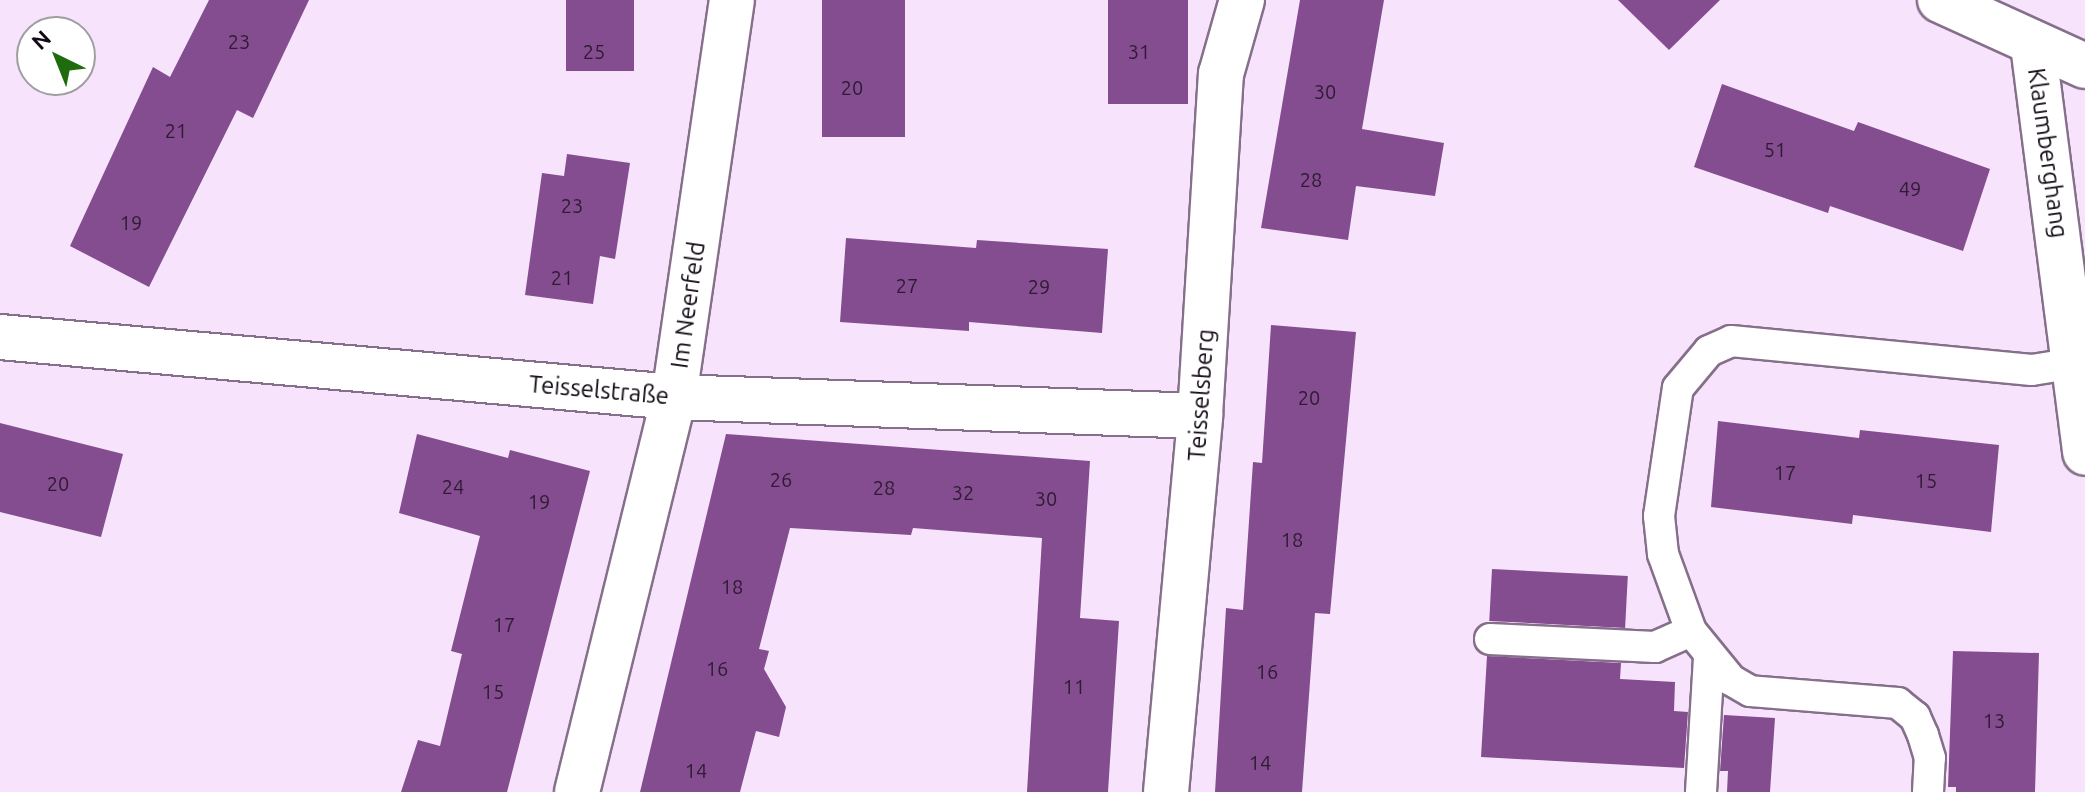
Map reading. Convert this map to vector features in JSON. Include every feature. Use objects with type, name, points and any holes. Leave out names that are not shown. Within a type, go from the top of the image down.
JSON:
[{"type":"street","name":"Im Neerfeld","points":[[577,792],[674,397],[732,0]]},
{"type":"street","name":"Teisselsberg","points":[[1166,792],[1200,416],[1221,74],[1242,0]]},
{"type":"street","points":[[1940,0],[2033,45],[2085,66]]},
{"type":"street","name":"Klaumberghang","points":[[2033,45],[2085,453]]},
{"type":"street","name":"Teisselstraße","points":[[0,337],[674,397],[1200,416]]},
{"type":"lane","points":[[1928,792],[1930,758],[1923,735],[1915,717],[1898,703],[1750,691],[1731,680],[1691,631],[1663,554],[1659,516],[1678,388],[1709,351],[1742,340],[2032,370],[2075,363]]},
{"type":"lane","points":[[1490,639],[1655,647],[1691,631]]},
{"type":"lane","points":[[1701,792],[1709,656]]},
{"type":"building","points":[[209,0],[309,0],[253,118],[237,110],[149,287],[70,246],[153,67],[170,77]]},
{"type":"building","points":[[566,0],[634,0],[634,71],[566,71]]},
{"type":"building","points":[[822,0],[905,0],[905,137],[822,137]]},
{"type":"building","points":[[1108,0],[1188,0],[1188,104],[1108,104]]},
{"type":"building","points":[[1300,0],[1384,0],[1362,129],[1444,143],[1435,196],[1356,186],[1348,240],[1261,228]]},
{"type":"building","points":[[1618,0],[1720,0],[1669,50]]},
{"type":"building","points":[[1722,84],[1854,131],[1858,122],[1990,169],[1963,251],[1830,206],[1828,213],[1694,167]]},
{"type":"building","points":[[567,154],[630,163],[615,259],[600,256],[593,304],[525,295],[542,173],[564,176]]},
{"type":"building","points":[[846,238],[976,248],[977,240],[1108,249],[1102,333],[969,322],[969,331],[840,322]]},
{"type":"building","points":[[1271,325],[1356,332],[1330,614],[1315,613],[1302,792],[1215,792],[1226,608],[1243,610],[1253,462],[1262,463]]},
{"type":"building","points":[[1718,421],[1859,438],[1860,430],[1999,445],[1991,532],[1853,515],[1852,524],[1711,507]]},
{"type":"building","points":[[0,423],[123,454],[101,537],[0,512]]},
{"type":"building","points":[[417,434],[508,458],[510,450],[590,471],[507,792],[401,792],[418,740],[440,746],[462,654],[451,651],[480,536],[399,513]]},
{"type":"building","points":[[726,434],[1090,461],[1080,618],[1119,621],[1108,792],[1027,792],[1042,538],[913,528],[911,535],[790,528],[759,649],[769,651],[764,669],[786,707],[779,737],[756,731],[740,792],[640,792]]},
{"type":"building","points":[[1492,569],[1628,576],[1625,628],[1489,621]]},
{"type":"building","points":[[1953,651],[2039,653],[2035,792],[1956,792],[1956,787],[1948,787]]},
{"type":"building","points":[[1487,656],[1621,663],[1620,679],[1675,682],[1674,711],[1688,712],[1684,768],[1481,757]]},
{"type":"building","points":[[1724,715],[1775,718],[1770,792],[1727,792],[1728,771],[1720,771]]}]
